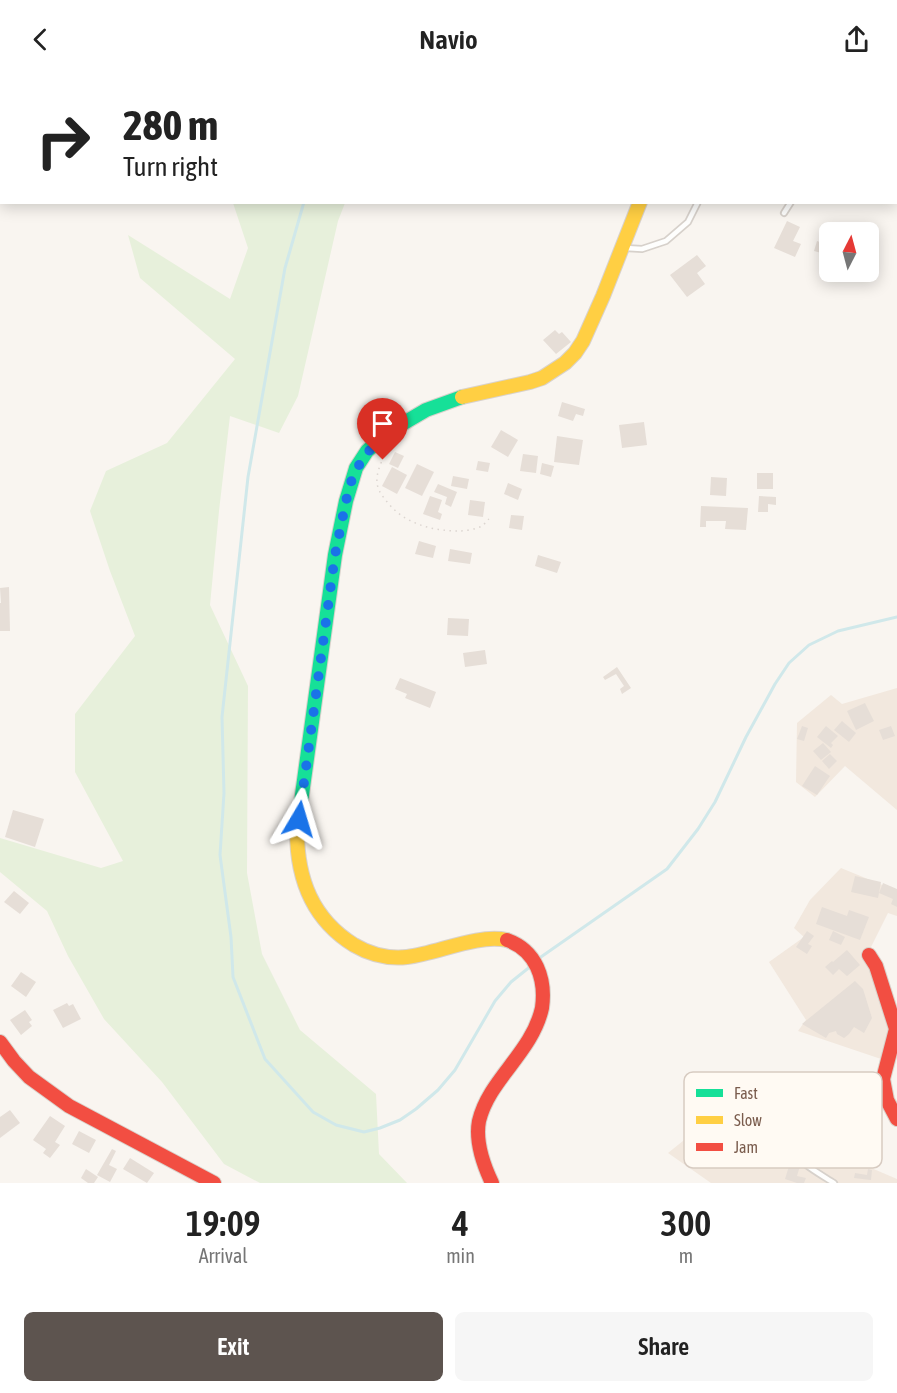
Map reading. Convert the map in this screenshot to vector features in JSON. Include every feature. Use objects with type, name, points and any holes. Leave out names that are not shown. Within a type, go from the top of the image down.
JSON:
[{"type":"street","points":[[492,1183],[480,1150],[479,1124],[491,1094],[524,1050],[541,1013],[544,989],[542,979],[529,953],[518,945],[495,938],[410,957],[384,957],[370,953],[339,935],[328,925],[317,912],[304,884],[297,851],[297,832],[338,537],[351,482],[367,451],[387,434],[426,410],[457,398],[542,378],[565,363],[575,353],[590,326],[639,204]]},
{"type":"street","points":[[869,955],[876,966],[897,1028],[883,1079],[887,1100],[897,1119]]},
{"type":"street","points":[[0,1042],[29,1077],[69,1106],[214,1183]]},
{"type":"lane","points":[[622,248],[642,249],[666,241],[688,222],[697,204]]},
{"type":"lane","points":[[784,213],[790,204]]},
{"type":"lane","points":[[812,1168],[834,1183]]},
{"type":"path","points":[[387,447],[378,473],[377,486],[391,507],[425,528],[443,531],[465,531],[481,526],[489,519]]},
{"type":"shaded area","points":[[897,688],[897,810],[845,766],[815,797],[796,782],[797,723],[831,695],[842,704]]},
{"type":"shaded area","points":[[841,868],[897,891],[897,916],[888,913],[866,957],[889,1033],[881,1059],[798,1031],[806,1020],[769,962],[804,937],[794,928],[810,900]]},
{"type":"shaded area","points":[[684,1140],[684,1164],[668,1153]]},
{"type":"shaded area","points":[[690,1168],[871,1168],[897,1179],[897,1183],[711,1183]]},
{"type":"green space","points":[[233,204],[345,204],[338,221],[298,396],[279,433],[230,416],[210,605],[248,686],[247,873],[262,954],[300,1030],[376,1094],[379,1154],[407,1183],[260,1183],[224,1164],[162,1082],[104,1019],[68,956],[47,911],[0,872],[0,838],[101,868],[123,861],[75,772],[75,714],[135,636],[90,511],[106,471],[167,443],[235,359],[140,278],[128,235],[230,299],[248,248]]},
{"type":"building","points":[[787,221],[800,227],[793,241],[801,244],[795,257],[774,248]]},
{"type":"building","points":[[817,241],[819,242],[819,252],[814,251]]},
{"type":"building","points":[[697,255],[706,266],[697,273],[705,284],[687,297],[670,275]]},
{"type":"building","points":[[555,330],[559,334],[562,332],[571,342],[556,354],[543,340]]},
{"type":"building","points":[[562,402],[585,409],[583,416],[576,414],[573,421],[558,416]]},
{"type":"building","points":[[644,422],[647,445],[622,448],[619,425]]},
{"type":"building","points":[[501,430],[518,440],[508,457],[491,447]]},
{"type":"building","points":[[557,436],[583,440],[579,465],[554,462]]},
{"type":"building","points":[[395,452],[404,456],[398,468],[389,464]]},
{"type":"building","points":[[523,454],[538,456],[536,473],[520,471]]},
{"type":"building","points":[[478,461],[490,463],[488,472],[476,470]]},
{"type":"building","points":[[542,463],[554,466],[551,477],[540,474]]},
{"type":"building","points":[[417,464],[434,472],[422,496],[405,488]]},
{"type":"building","points":[[392,467],[407,475],[397,494],[382,486]]},
{"type":"building","points":[[757,473],[773,473],[773,489],[757,489]]},
{"type":"building","points":[[453,476],[469,479],[467,489],[451,486]]},
{"type":"building","points":[[711,477],[727,478],[726,496],[710,495]]},
{"type":"building","points":[[508,483],[522,489],[518,500],[504,494]]},
{"type":"building","points":[[438,484],[457,492],[451,507],[445,504],[447,497],[434,492]]},
{"type":"building","points":[[430,496],[442,500],[438,512],[442,514],[440,520],[423,514]]},
{"type":"building","points":[[759,496],[776,497],[776,505],[768,504],[768,512],[758,512]]},
{"type":"building","points":[[470,500],[485,502],[483,517],[468,515]]},
{"type":"building","points":[[701,506],[748,508],[746,530],[725,529],[726,521],[706,521],[706,527],[700,527]]},
{"type":"building","points":[[511,515],[524,516],[522,530],[509,528]]},
{"type":"building","points":[[419,541],[436,546],[433,558],[415,554]]},
{"type":"building","points":[[450,549],[472,553],[470,564],[448,561]]},
{"type":"building","points":[[538,555],[561,562],[557,573],[535,566]]},
{"type":"building","points":[[9,587],[10,631],[0,631],[0,588]]},
{"type":"building","points":[[448,618],[469,619],[468,636],[447,635]]},
{"type":"building","points":[[485,650],[487,664],[465,667],[463,653]]},
{"type":"building","points":[[617,667],[631,688],[622,694],[620,689],[624,686],[616,674],[605,680],[603,677]]},
{"type":"building","points":[[400,678],[436,692],[430,708],[405,698],[407,694],[395,689]]},
{"type":"building","points":[[865,703],[874,721],[856,730],[847,711]]},
{"type":"building","points":[[842,721],[856,733],[849,742],[834,730]]},
{"type":"building","points":[[802,726],[808,728],[804,741],[797,739]]},
{"type":"building","points":[[826,726],[838,736],[831,743],[833,745],[831,748],[817,737]]},
{"type":"building","points":[[891,726],[895,736],[883,740],[879,730]]},
{"type":"building","points":[[823,743],[831,752],[821,760],[813,751]]},
{"type":"building","points":[[830,754],[837,761],[829,769],[822,761]]},
{"type":"building","points":[[815,766],[830,776],[817,795],[802,786]]},
{"type":"building","points":[[13,810],[44,819],[35,847],[5,837]]},
{"type":"building","points":[[855,876],[881,882],[878,898],[851,892]]},
{"type":"building","points":[[883,883],[897,889],[897,907],[891,904],[893,899],[879,893]]},
{"type":"building","points":[[14,891],[29,903],[20,914],[4,902]]},
{"type":"building","points":[[822,907],[847,916],[849,910],[869,917],[860,940],[816,924]]},
{"type":"building","points":[[807,931],[814,936],[808,944],[812,946],[807,954],[796,947]]},
{"type":"building","points":[[833,931],[845,937],[841,945],[829,940]]},
{"type":"building","points":[[847,950],[860,965],[847,976],[839,969],[833,975],[825,967]]},
{"type":"building","points":[[21,972],[36,982],[26,997],[11,986]]},
{"type":"building","points":[[855,981],[863,989],[872,1018],[864,1033],[854,1027],[844,1038],[836,1031],[829,1033],[826,1038],[802,1024]]},
{"type":"building","points":[[67,1003],[69,1006],[73,1004],[81,1019],[63,1028],[53,1010]]},
{"type":"building","points":[[25,1010],[32,1020],[29,1022],[32,1026],[21,1035],[10,1020]]},
{"type":"building","points":[[10,1110],[20,1123],[0,1138],[0,1117]]},
{"type":"building","points":[[50,1116],[65,1126],[55,1142],[60,1145],[50,1158],[43,1153],[46,1149],[33,1140]]},
{"type":"building","points":[[79,1131],[96,1140],[89,1153],[72,1144]]},
{"type":"building","points":[[112,1149],[116,1151],[109,1165],[117,1169],[110,1182],[97,1175]]},
{"type":"building","points":[[130,1158],[154,1173],[147,1183],[123,1169]]},
{"type":"building","points":[[788,1168],[799,1168],[797,1176],[806,1178],[804,1183],[785,1179]]},
{"type":"building","points":[[86,1169],[98,1177],[94,1183],[88,1183],[81,1178]]},
{"type":"building","points":[[868,1169],[872,1170],[871,1180],[854,1178],[855,1173],[867,1175]]},
{"type":"waterway","points":[[303,204],[285,268],[248,477],[222,717],[224,793],[220,855],[231,937],[233,977],[265,1059],[313,1112],[336,1125],[364,1132],[400,1120],[438,1090],[455,1070],[495,1001],[511,982],[531,966]]},
{"type":"waterway","points":[[538,959],[667,869],[698,829],[715,802],[746,737],[789,663],[809,645],[838,631],[897,617]]},
{"type":"traffic: fast","points":[[297,831],[335,555],[346,501],[356,468],[367,451],[387,433],[426,410],[462,397]]},
{"type":"traffic: slow","points":[[462,397],[542,378],[565,363],[575,353],[583,341],[603,296],[639,204]]},
{"type":"traffic: slow","points":[[297,831],[300,865],[310,896],[327,923],[354,945],[380,956],[407,957],[483,940],[507,940]]},
{"type":"traffic: jam","points":[[492,1183],[481,1153],[478,1137],[479,1121],[492,1092],[529,1039],[537,1024],[543,1003],[542,982],[535,962],[525,950],[507,940]]},
{"type":"traffic: jam","points":[[869,955],[876,966],[896,1029],[883,1079],[887,1100],[897,1119]]},
{"type":"traffic: jam","points":[[0,1042],[29,1077],[69,1106],[214,1183]]},
{"type":"route","points":[[299,819],[339,529],[356,468],[367,451],[395,428],[383,460]]}]
